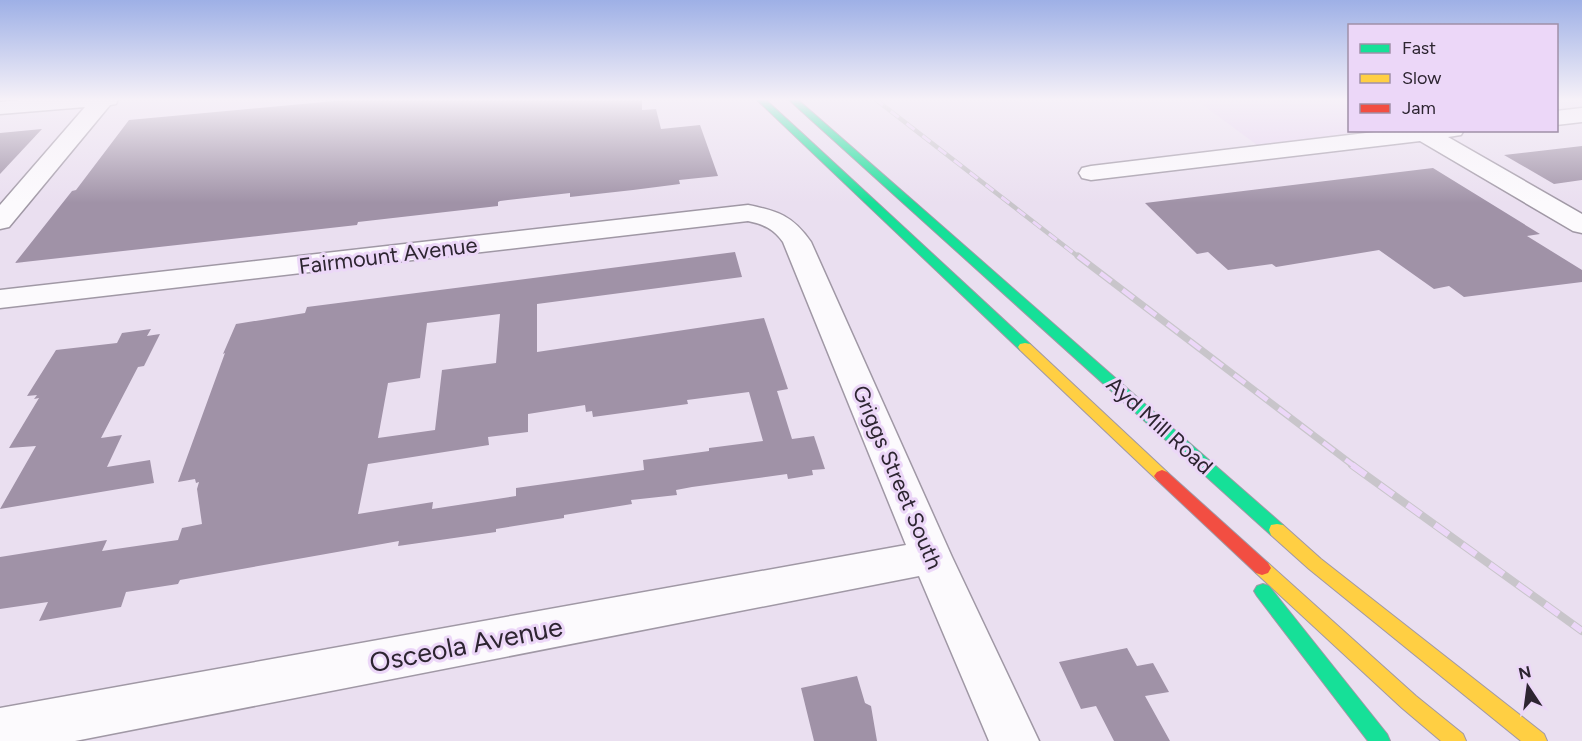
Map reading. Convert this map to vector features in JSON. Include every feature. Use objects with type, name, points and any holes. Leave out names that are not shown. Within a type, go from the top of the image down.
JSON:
[{"type":"main road","name":"Ayd Mill Road","points":[[797,134],[1207,518],[1409,702],[1456,741]]},
{"type":"main road","name":"Ayd Mill Road","points":[[831,134],[1315,564],[1537,741]]},
{"type":"main road","points":[[1207,518],[1380,741]]},
{"type":"street","points":[[0,221],[75,134]]},
{"type":"street","points":[[1091,173],[1425,134],[1582,225]]},
{"type":"street","name":"Fairmount Avenue","points":[[0,300],[748,213],[776,218]]},
{"type":"street","name":"Griggs Street South","points":[[776,218],[791,231],[797,242],[931,557],[1014,741]]},
{"type":"street","name":"Osceola Avenue","points":[[0,732],[931,557]]},
{"type":"shaded area","points":[[1242,134],[1359,134],[1257,145]]},
{"type":"building","points":[[0,134],[38,134],[0,174]]},
{"type":"building","points":[[119,134],[703,134],[718,176],[679,180],[680,184],[633,190],[570,197],[570,193],[500,201],[498,206],[358,222],[357,225],[15,263],[72,191],[76,190]]},
{"type":"building","points":[[1582,146],[1582,180],[1554,184],[1504,155]]},
{"type":"building","points":[[1433,168],[1540,234],[1527,236],[1582,270],[1582,282],[1464,297],[1449,286],[1434,289],[1379,250],[1276,267],[1272,264],[1228,270],[1208,252],[1197,254],[1145,203]]},
{"type":"building","points":[[735,252],[742,277],[537,304],[537,352],[764,318],[788,389],[777,391],[792,439],[814,436],[825,469],[812,470],[813,475],[788,479],[787,474],[676,490],[677,495],[631,500],[632,504],[496,529],[496,532],[398,546],[399,541],[180,580],[178,584],[126,592],[121,607],[39,621],[48,602],[0,609],[0,557],[107,540],[102,551],[178,540],[182,528],[202,524],[197,489],[199,482],[196,483],[195,479],[178,482],[225,353],[223,354],[236,324],[305,313],[307,307]],"holes":[[[500,314],[496,363],[442,370],[435,430],[378,438],[388,383],[420,378],[427,323]],[[749,392],[763,441],[643,460],[644,470],[516,488],[516,496],[432,509],[433,502],[358,514],[368,464],[489,445],[488,437],[528,432],[528,414],[585,405],[586,412],[592,411],[593,417],[688,404],[687,400]]]},
{"type":"building","points":[[151,329],[147,336],[160,334],[144,366],[138,367],[101,438],[122,435],[107,467],[150,460],[154,483],[0,509],[36,446],[9,448],[39,398],[34,399],[37,395],[27,396],[56,350],[117,343],[122,333]]},
{"type":"building","points":[[1127,648],[1137,666],[1153,663],[1169,692],[1145,696],[1170,741],[1114,741],[1096,706],[1081,709],[1059,662]]},
{"type":"building","points":[[857,676],[865,703],[871,706],[877,741],[814,741],[801,688]]},
{"type":"railway","points":[[920,134],[1080,258]]},
{"type":"railway","points":[[1078,256],[1354,466]]},
{"type":"railway","points":[[1352,465],[1582,631]]},
{"type":"traffic: fast","points":[[797,134],[1025,347]]},
{"type":"traffic: fast","points":[[831,134],[1277,530]]},
{"type":"traffic: fast","points":[[1263,591],[1380,741]]},
{"type":"traffic: slow","points":[[1025,347],[1162,476]]},
{"type":"traffic: slow","points":[[1277,530],[1315,564],[1537,741]]},
{"type":"traffic: slow","points":[[1262,568],[1409,702],[1456,741]]},
{"type":"traffic: jam","points":[[1162,476],[1262,568]]}]
